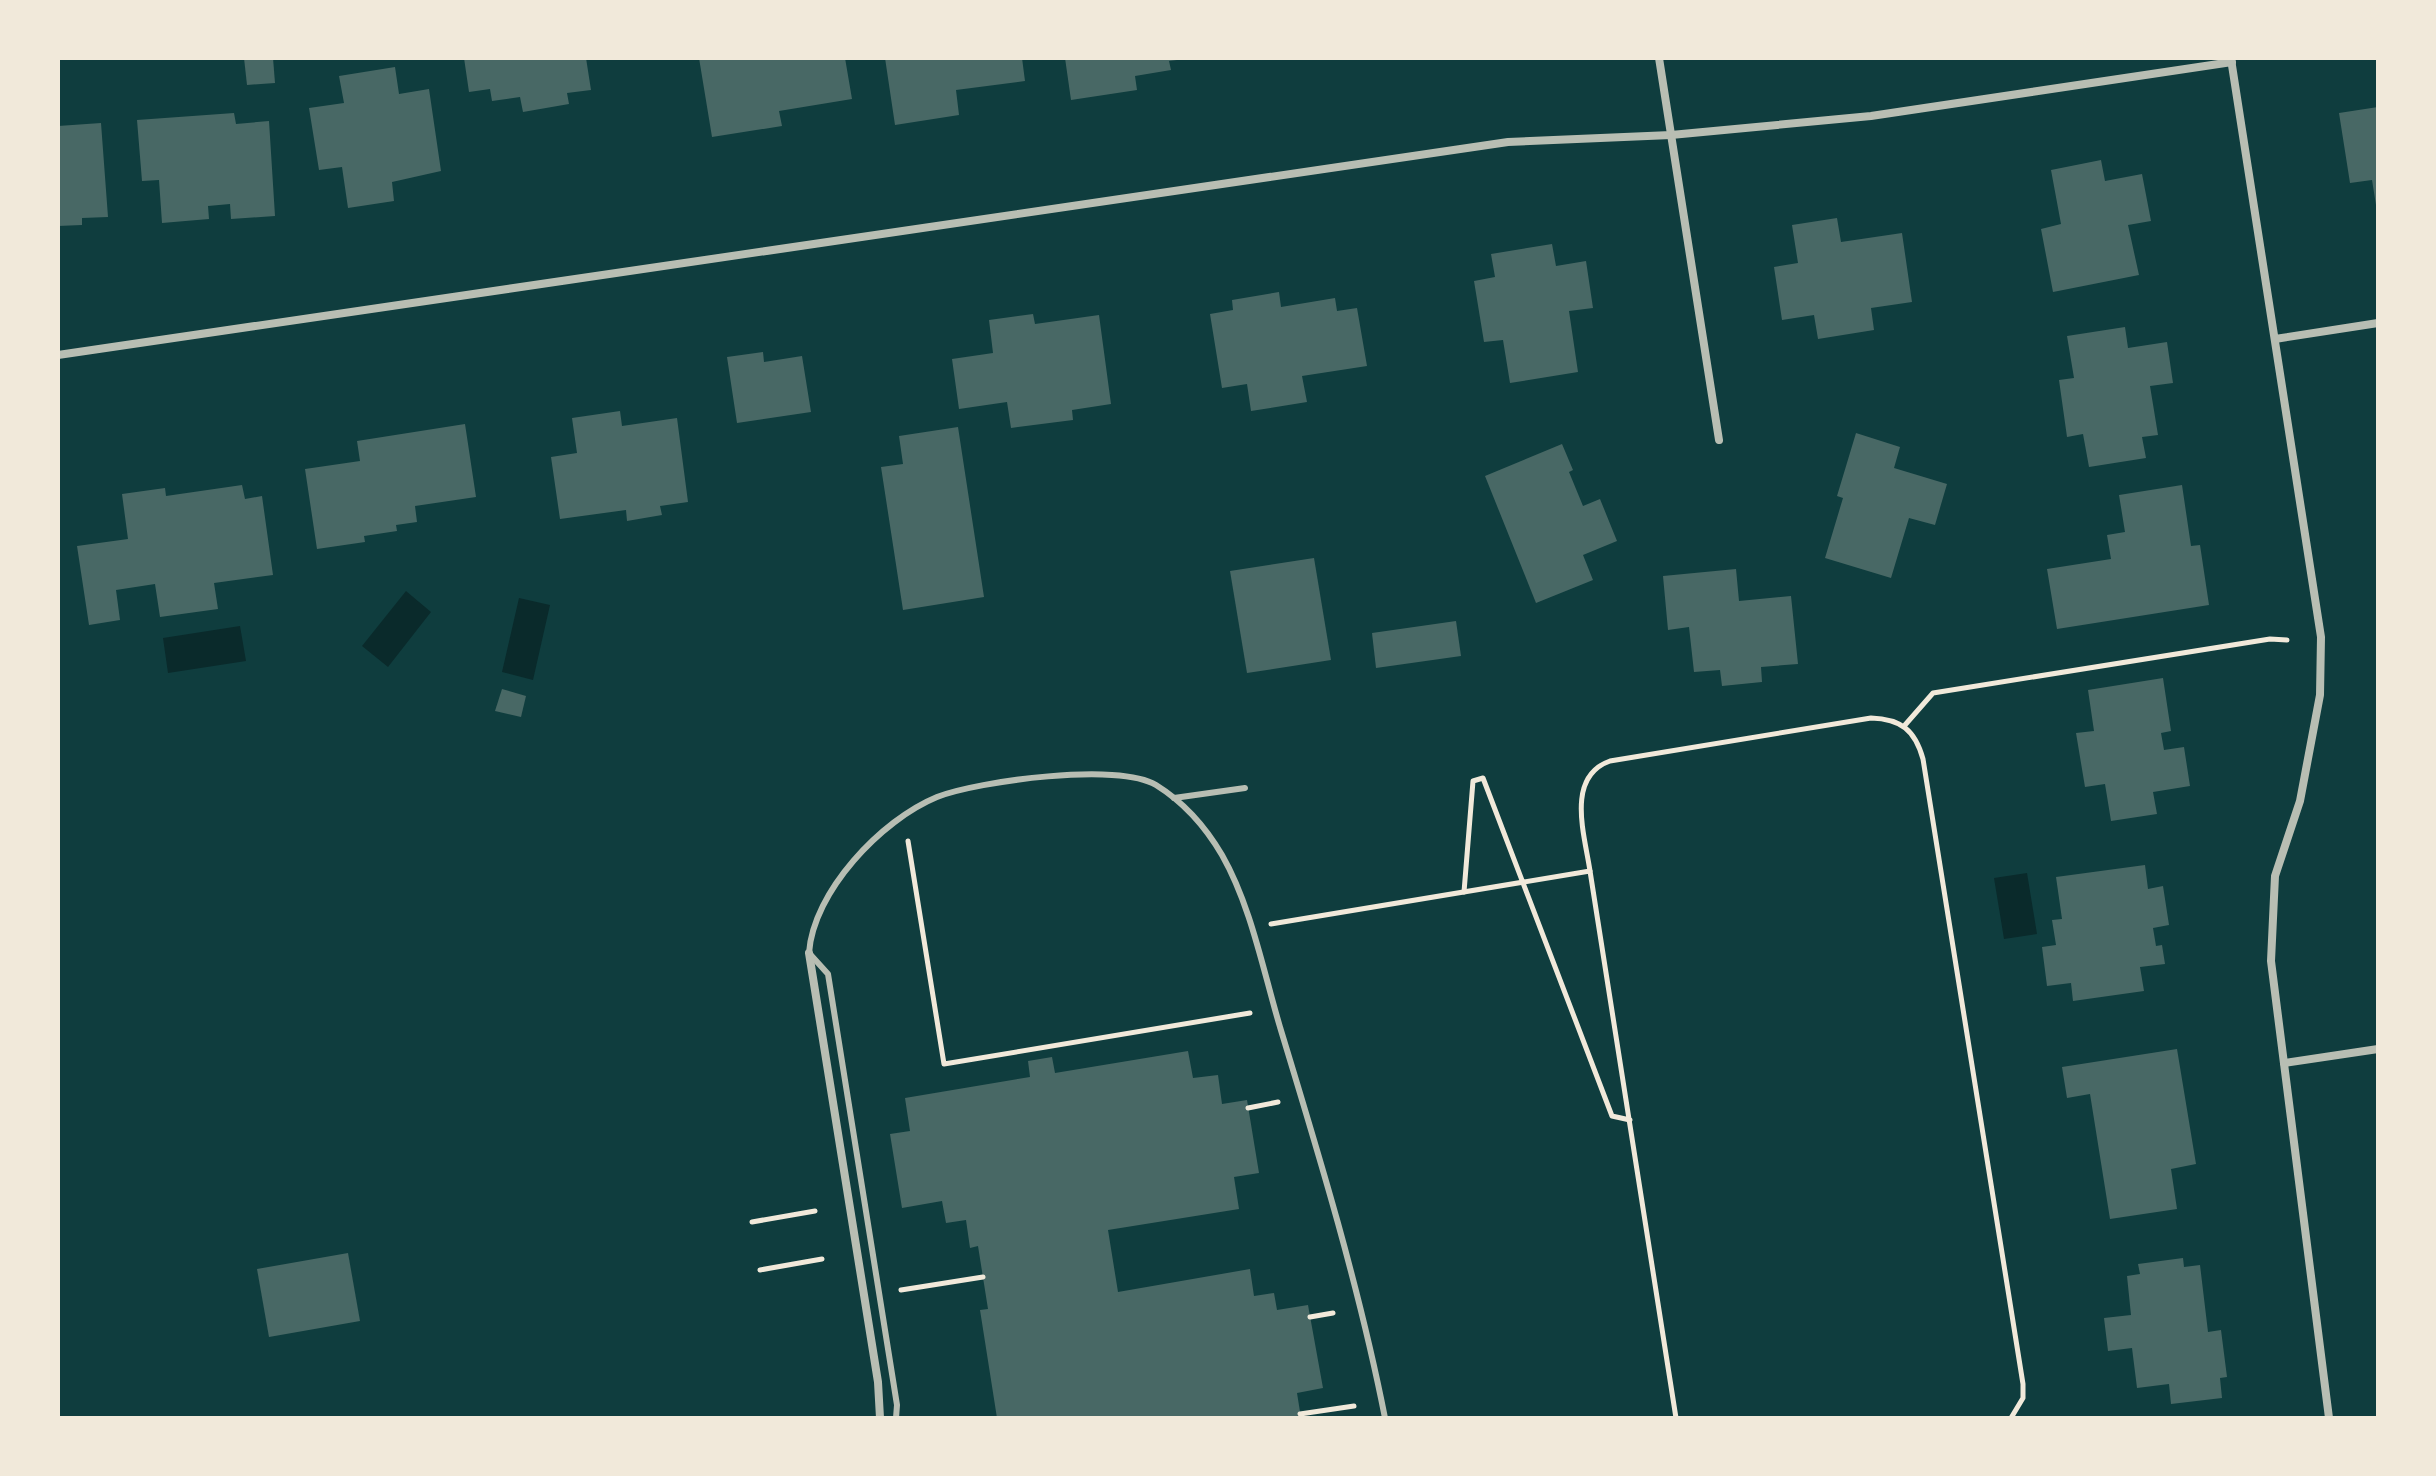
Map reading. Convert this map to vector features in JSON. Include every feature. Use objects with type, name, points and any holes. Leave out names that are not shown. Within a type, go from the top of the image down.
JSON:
[{"type":"street","points":[[1659,58],[1719,440]]},
{"type":"street","points":[[58,355],[1508,142],[1671,135],[1871,116],[2232,60],[2321,637],[2320,695],[2300,801],[2275,876],[2271,961],[2329,1418]]},
{"type":"street","points":[[2275,339],[2378,323]]},
{"type":"street","points":[[809,953],[878,1382],[880,1418]]},
{"type":"street","points":[[2284,1063],[2378,1049]]},
{"type":"lane","points":[[896,1418],[897,1405],[828,974],[809,953],[810,932],[819,908],[848,870],[880,832],[911,809],[941,796],[1092,774],[1123,774],[1153,783],[1203,826],[1238,889],[1308,1121],[1385,1418]]},
{"type":"lane","points":[[1174,798],[1245,788]]},
{"type":"path","points":[[1905,725],[1933,693],[2270,639],[2287,640]]},
{"type":"path","points":[[1676,1418],[1580,803],[1590,773],[1599,765],[1871,718],[1889,719],[1905,725],[1918,740],[1923,759],[2023,1384],[2023,1398],[2011,1418]]},
{"type":"path","points":[[1464,892],[1473,781],[1483,778],[1612,1116],[1630,1120]]},
{"type":"path","points":[[908,841],[944,1064],[1250,1013]]},
{"type":"path","points":[[1269,924],[1590,871]]},
{"type":"path","points":[[1038,1048],[1040,1059]]},
{"type":"path","points":[[1248,1108],[1278,1102]]},
{"type":"path","points":[[752,1222],[815,1211]]},
{"type":"path","points":[[760,1270],[822,1259]]},
{"type":"path","points":[[900,1290],[983,1277]]},
{"type":"path","points":[[1310,1317],[1333,1313]]},
{"type":"path","points":[[1300,1414],[1354,1406]]},
{"type":"water","points":[[406,591],[431,612],[388,667],[362,646]]},
{"type":"water","points":[[519,598],[550,605],[533,680],[502,672]]},
{"type":"water","points":[[240,626],[246,661],[168,673],[163,638]]},
{"type":"water","points":[[2027,873],[2037,934],[2004,939],[1994,878]]},
{"type":"building","points":[[244,58],[273,58],[275,83],[247,85]]},
{"type":"building","points":[[464,58],[586,58],[591,90],[567,93],[569,104],[523,112],[520,97],[492,101],[490,89],[469,92]]},
{"type":"building","points":[[699,58],[845,58],[852,99],[779,111],[782,126],[712,137]]},
{"type":"building","points":[[885,58],[1022,58],[1025,81],[956,90],[959,115],[895,125]]},
{"type":"building","points":[[1065,58],[1177,60],[1169,61],[1171,70],[1135,76],[1137,90],[1071,100]]},
{"type":"building","points":[[395,67],[399,94],[429,89],[441,171],[392,182],[394,201],[348,208],[342,167],[319,170],[309,108],[344,103],[339,76]]},
{"type":"building","points":[[2378,107],[2376,205],[2372,180],[2350,183],[2339,113]]},
{"type":"building","points":[[234,113],[236,124],[269,121],[275,216],[231,219],[230,204],[208,206],[209,219],[162,223],[159,180],[142,181],[137,120]]},
{"type":"building","points":[[101,123],[108,217],[82,218],[82,225],[58,226],[58,126]]},
{"type":"building","points":[[2101,160],[2105,181],[2142,174],[2151,221],[2128,225],[2139,275],[2053,292],[2041,229],[2061,224],[2051,170]]},
{"type":"building","points":[[1837,218],[1841,242],[1902,233],[1912,302],[1871,308],[1874,330],[1818,339],[1814,315],[1782,320],[1774,267],[1798,263],[1792,225]]},
{"type":"building","points":[[1552,244],[1556,266],[1586,261],[1593,308],[1569,311],[1578,372],[1510,383],[1503,340],[1484,342],[1474,281],[1495,277],[1491,254]]},
{"type":"building","points":[[1279,292],[1281,307],[1335,298],[1337,311],[1357,308],[1367,366],[1302,376],[1307,402],[1251,411],[1247,384],[1222,388],[1210,314],[1233,310],[1232,300]]},
{"type":"building","points":[[1033,314],[1035,324],[1099,315],[1111,404],[1072,410],[1073,420],[1011,428],[1007,402],[959,409],[952,359],[993,353],[989,320]]},
{"type":"building","points":[[2125,327],[2128,348],[2167,342],[2173,383],[2150,386],[2158,435],[2142,437],[2146,458],[2089,467],[2083,434],[2067,437],[2059,380],[2074,378],[2067,336]]},
{"type":"building","points":[[763,352],[764,362],[802,356],[811,412],[737,423],[727,357]]},
{"type":"building","points":[[620,411],[622,426],[677,418],[688,502],[660,506],[662,515],[627,521],[626,510],[560,519],[551,457],[577,453],[572,418]]},
{"type":"building","points":[[465,424],[476,497],[415,506],[417,522],[396,525],[397,531],[364,536],[365,542],[317,549],[305,469],[360,461],[357,441]]},
{"type":"building","points":[[958,427],[984,597],[903,610],[881,467],[903,464],[899,436]]},
{"type":"building","points":[[1856,433],[1900,447],[1894,468],[1947,484],[1935,525],[1909,518],[1891,578],[1825,558],[1843,498],[1837,496]]},
{"type":"building","points":[[1562,444],[1583,506],[1600,499],[1617,541],[1583,555],[1593,580],[1536,603],[1485,476]]},
{"type":"building","points":[[242,485],[245,499],[262,496],[273,575],[214,583],[218,609],[160,617],[155,584],[116,590],[120,620],[89,625],[77,546],[128,539],[122,494],[165,488],[166,496]]},
{"type":"building","points":[[2182,485],[2191,546],[2200,545],[2209,605],[2057,629],[2047,569],[2111,559],[2107,535],[2125,532],[2119,495]]},
{"type":"building","points":[[1314,558],[1331,660],[1247,673],[1230,571]]},
{"type":"building","points":[[1736,569],[1739,601],[1791,596],[1798,664],[1761,667],[1762,682],[1722,686],[1720,670],[1694,672],[1689,627],[1668,630],[1663,576]]},
{"type":"building","points":[[1456,621],[1461,656],[1376,668],[1372,633]]},
{"type":"building","points":[[2163,678],[2171,731],[2161,733],[2164,750],[2184,747],[2190,786],[2153,792],[2157,814],[2111,821],[2105,784],[2085,787],[2076,733],[2094,731],[2088,690]]},
{"type":"building","points":[[502,689],[526,696],[521,717],[495,711]]},
{"type":"building","points":[[2145,865],[2148,889],[2163,886],[2169,925],[2153,928],[2156,946],[2162,945],[2165,964],[2140,967],[2144,991],[2073,1001],[2071,983],[2047,986],[2042,947],[2056,945],[2052,920],[2062,919],[2056,877]]},
{"type":"building","points":[[2177,1049],[2196,1164],[2171,1169],[2177,1209],[2110,1219],[2090,1094],[2067,1098],[2062,1067]]},
{"type":"building","points":[[1188,1051],[1193,1078],[1218,1075],[1222,1104],[1247,1100],[1259,1173],[1234,1177],[1239,1209],[1108,1230],[1118,1292],[1250,1269],[1254,1296],[1274,1293],[1277,1310],[1308,1305],[1323,1388],[1297,1393],[1301,1418],[997,1418],[980,1310],[988,1309],[978,1246],[970,1248],[966,1220],[946,1223],[942,1201],[902,1208],[890,1134],[910,1131],[905,1098],[1030,1077],[1028,1061],[1052,1057],[1055,1073]]},
{"type":"building","points":[[348,1253],[360,1321],[269,1337],[257,1269]]},
{"type":"building","points":[[2183,1258],[2184,1267],[2200,1265],[2208,1332],[2221,1330],[2227,1377],[2220,1378],[2222,1398],[2171,1404],[2169,1384],[2137,1388],[2132,1348],[2108,1351],[2104,1318],[2131,1315],[2127,1276],[2140,1274],[2138,1264]]}]
